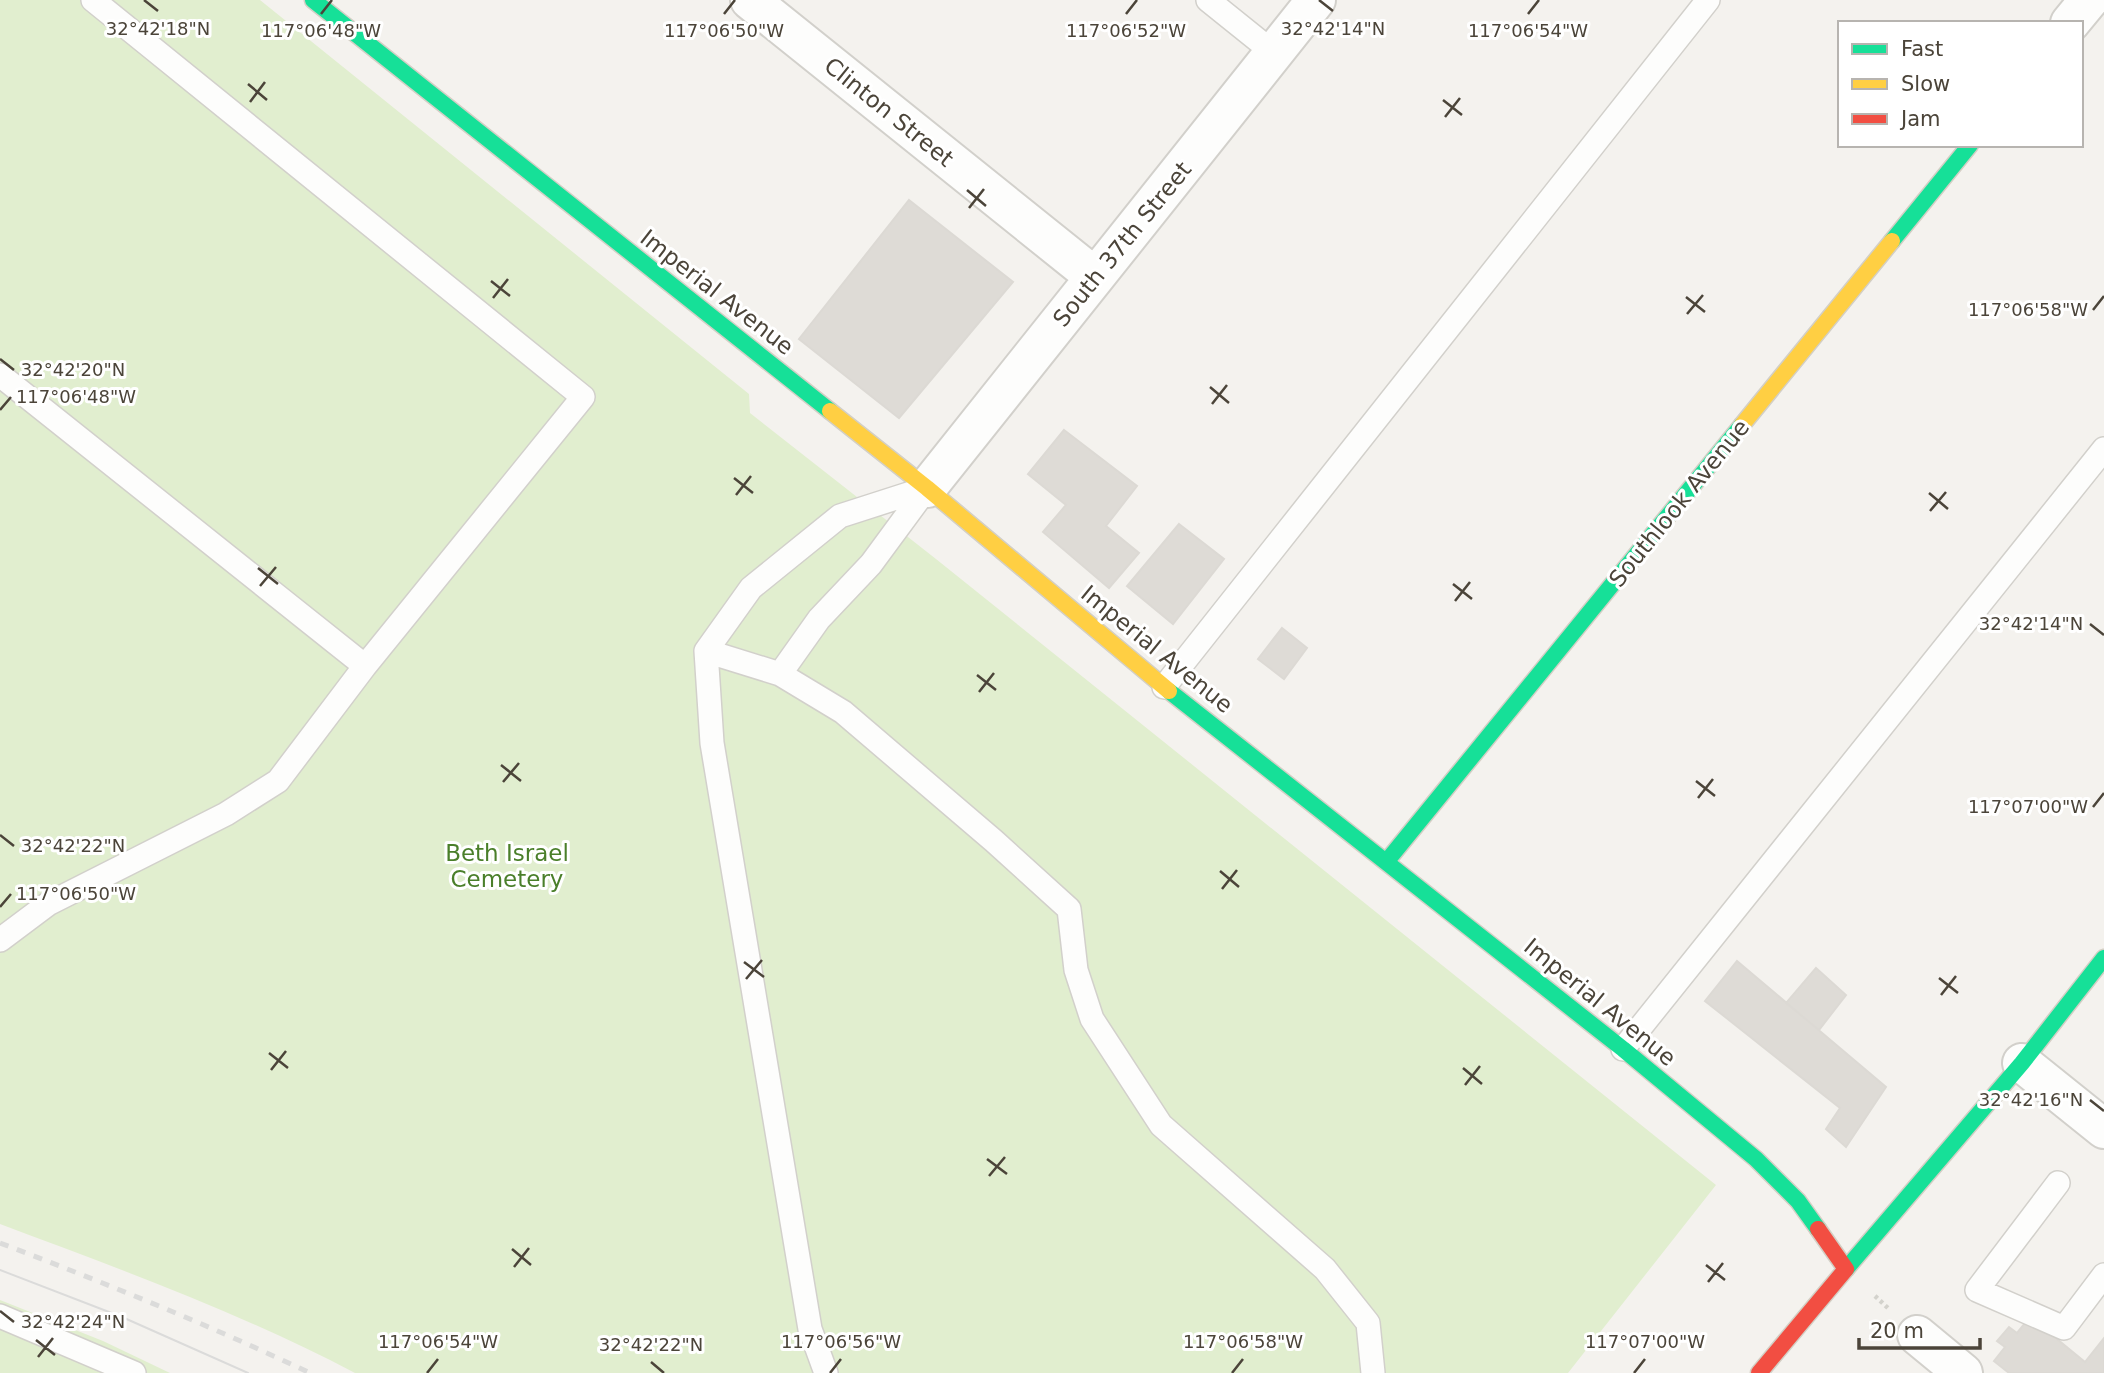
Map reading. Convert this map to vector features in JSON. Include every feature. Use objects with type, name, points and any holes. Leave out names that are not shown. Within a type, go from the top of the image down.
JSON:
[{"type":"main road","name":"Imperial Avenue","points":[[313,0],[927,488],[1164,687],[1623,1049],[1773,1175],[1798,1201],[1846,1269]]},
{"type":"main road","name":"Southlook Avenue","points":[[1387,861],[1968,147]]},
{"type":"main road","points":[[1759,1373],[2022,1063],[2104,958]]},
{"type":"street","name":"Clinton Street","points":[[750,0],[1095,277]]},
{"type":"street","name":"South 37th Street","points":[[927,488],[1316,0]]},
{"type":"street","points":[[2072,21],[2089,0]]},
{"type":"street","points":[[2022,1063],[2104,1129]]},
{"type":"street","points":[[1917,1335],[1963,1373]]},
{"type":"lane","points":[[0,940],[48,904],[226,814],[278,781],[365,666],[583,397],[93,0]]},
{"type":"lane","points":[[1208,0],[1274,53]]},
{"type":"lane","points":[[1164,687],[1708,0]]},
{"type":"lane","points":[[0,374],[365,666]]},
{"type":"lane","points":[[1623,1049],[2104,449]]},
{"type":"lane","points":[[826,1373],[810,1329],[712,743],[706,651],[751,588],[841,516],[927,488]]},
{"type":"lane","points":[[780,674],[820,619],[871,564],[927,488]]},
{"type":"lane","points":[[706,651],[780,674],[843,712],[1069,909],[1076,970],[1092,1019],[1161,1125],[1325,1269],[1368,1323],[1373,1373]]},
{"type":"lane","points":[[2058,1183],[1977,1290],[2064,1328],[2104,1275]]},
{"type":"lane","points":[[0,1316],[134,1373]]},
{"type":"green space","name":"Beth Israel Cemetery","points":[[0,0],[260,0],[749,394],[750,413],[1716,1185],[1568,1373],[355,1373],[224,1311],[0,1224]]},
{"type":"green space","points":[[0,1300],[103,1341],[170,1373],[0,1373]]},
{"type":"building","points":[[909,200],[1013,282],[899,418],[799,339]]},
{"type":"building","points":[[1064,430],[1137,486],[1106,526],[1139,553],[1109,588],[1043,532],[1066,505],[1028,474]]},
{"type":"building","points":[[1179,524],[1224,559],[1173,624],[1127,586]]},
{"type":"building","points":[[1282,628],[1307,648],[1284,679],[1258,659]]},
{"type":"building","points":[[1737,961],[1886,1087],[1846,1147],[1826,1129],[1840,1108],[1705,1001]]},
{"type":"building","points":[[1816,968],[1846,995],[1819,1030],[1786,1003]]},
{"type":"building","points":[[2030,1317],[2085,1362],[2104,1338],[2104,1373],[2009,1373],[1994,1361],[2005,1347],[1997,1341],[2009,1327],[2017,1333]]},
{"type":"tram line","points":[[0,1270],[122,1317],[248,1373]]},
{"type":"railway","points":[[0,1243],[156,1305],[310,1373]]},
{"type":"traffic: fast","points":[[313,0],[830,411]]},
{"type":"traffic: fast","points":[[1892,241],[1968,147]]},
{"type":"traffic: fast","points":[[1387,861],[1742,425]]},
{"type":"traffic: fast","points":[[1169,691],[1623,1049],[1756,1159],[1798,1201],[1818,1229]]},
{"type":"traffic: fast","points":[[1846,1269],[2022,1063],[2104,958]]},
{"type":"traffic: slow","points":[[1742,425],[1892,241]]},
{"type":"traffic: slow","points":[[830,411],[927,488],[1169,691]]},
{"type":"traffic: jam","points":[[1759,1373],[1846,1269],[1818,1229]]}]
